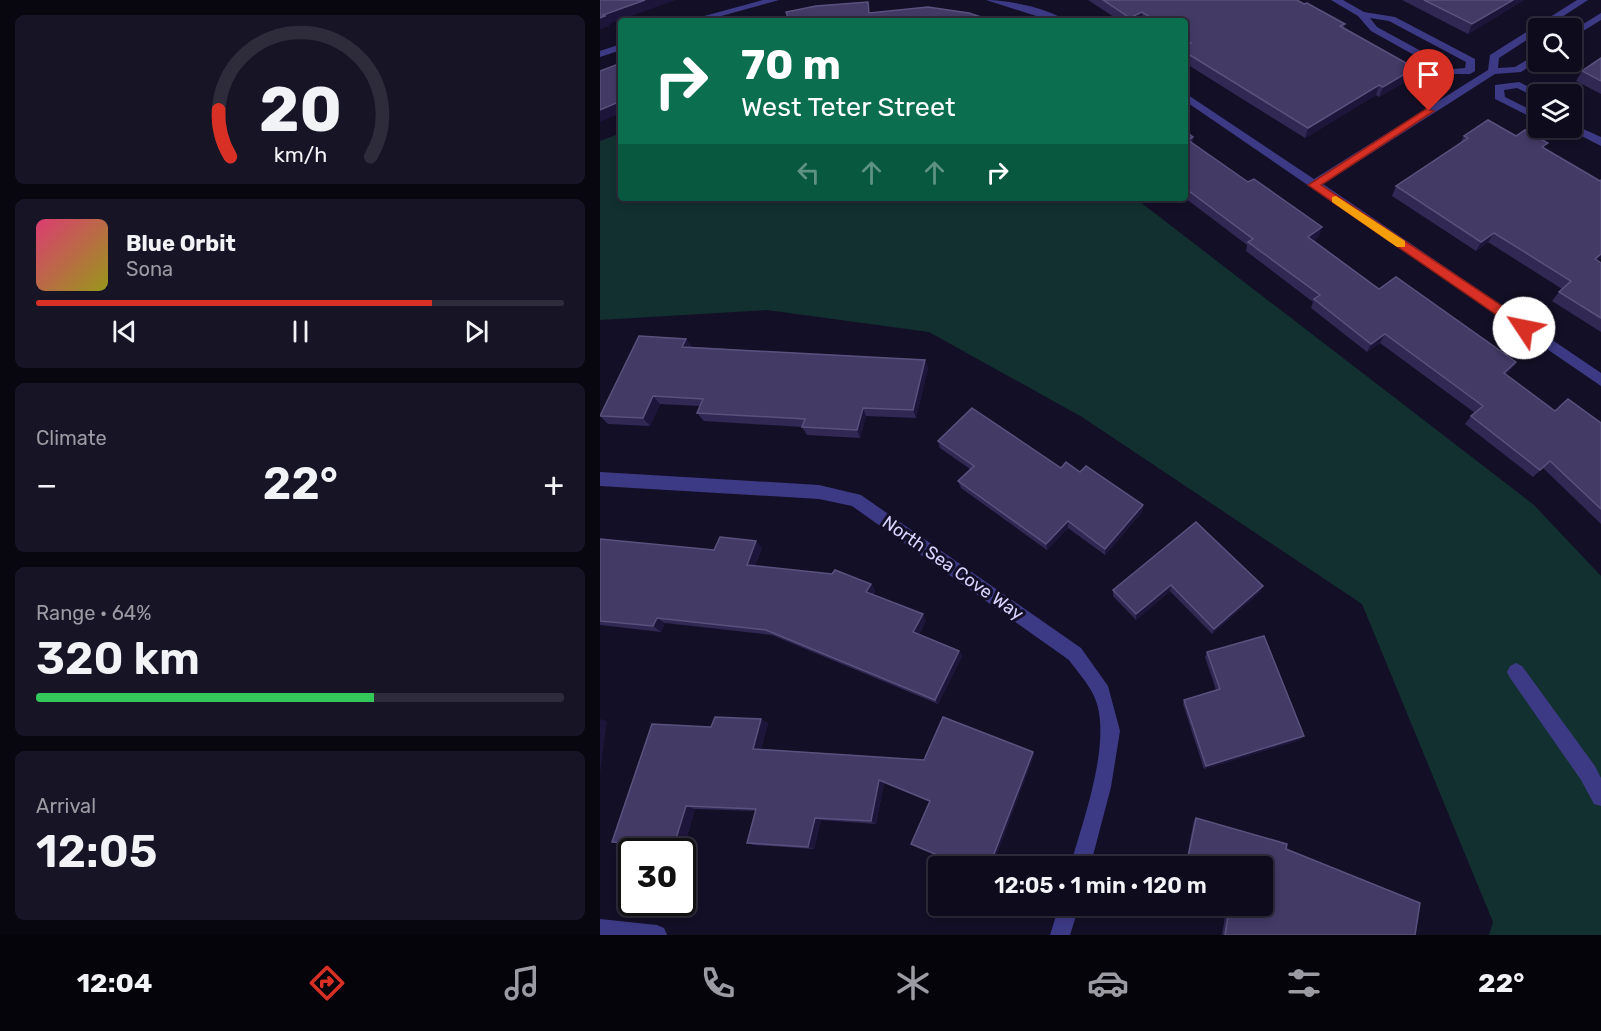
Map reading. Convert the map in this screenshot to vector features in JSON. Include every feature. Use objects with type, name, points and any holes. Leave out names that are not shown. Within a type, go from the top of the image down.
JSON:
[{"type":"street","points":[[703,18],[774,0]]},
{"type":"street","points":[[991,0],[1052,18]]},
{"type":"street","points":[[1336,0],[1361,14],[1374,29],[1452,72],[1470,71],[1499,87],[1519,85],[1528,90]]},
{"type":"street","points":[[1493,71],[1494,57],[1583,0]]},
{"type":"street","points":[[1361,14],[1392,19],[1471,61],[1470,71]]},
{"type":"street","points":[[1582,28],[1601,16]]},
{"type":"street","points":[[600,54],[618,48]]},
{"type":"street","points":[[1313,185],[1493,71],[1517,70],[1528,63]]},
{"type":"street","points":[[1499,87],[1500,99],[1528,113]]},
{"type":"street","points":[[1188,98],[1601,380]]},
{"type":"street","points":[[1582,132],[1601,142]]},
{"type":"street","name":"North Sea Cove Way","points":[[600,479],[819,492],[856,500],[1074,654],[1102,692],[1112,731],[1102,787],[1083,856]]},
{"type":"street","points":[[1516,672],[1588,773],[1601,797]]},
{"type":"street","points":[[1060,935],[1066,916]]},
{"type":"street","points":[[600,929],[657,935]]},
{"type":"green space","points":[[618,134],[618,201],[1139,201],[1534,505],[1601,576],[1601,935],[1489,935],[1493,922],[1362,604],[1082,417],[929,332],[767,310],[600,320],[600,141]]},
{"type":"building","points":[[600,0],[645,0],[600,18]]},
{"type":"building","points":[[1103,0],[1297,0],[1345,24],[1340,26],[1415,68],[1383,87],[1379,85],[1308,128],[1188,54],[1188,44],[1191,43],[1188,41],[1188,18],[1151,18],[1142,12],[1130,18]]},
{"type":"building","points":[[1424,0],[1513,0],[1472,24]]},
{"type":"building","points":[[868,2],[869,13],[928,7],[969,13],[984,18],[788,18],[786,12],[816,6]]},
{"type":"building","points":[[1601,58],[1601,81],[1582,71]]},
{"type":"building","points":[[618,64],[618,102],[600,110],[600,71]]},
{"type":"building","points":[[1488,120],[1516,136],[1525,130],[1528,132],[1528,138],[1539,138],[1548,143],[1542,147],[1601,180],[1601,254],[1595,259],[1601,263],[1601,318],[1559,292],[1571,281],[1494,233],[1481,242],[1396,186],[1468,138],[1464,136]]},
{"type":"building","points":[[1188,140],[1248,182],[1254,179],[1322,227],[1308,237],[1379,289],[1396,277],[1516,362],[1504,373],[1555,411],[1568,399],[1601,423],[1601,509],[1550,461],[1540,470],[1471,416],[1483,406],[1385,334],[1371,344],[1314,299],[1320,295],[1248,242],[1253,239],[1188,190]]},
{"type":"building","points":[[639,336],[686,339],[682,347],[925,360],[913,410],[863,408],[857,430],[802,427],[805,419],[697,413],[703,399],[653,396],[643,418],[600,416]]},
{"type":"building","points":[[972,408],[1061,468],[1066,462],[1080,472],[1086,466],[1143,505],[1105,549],[1068,521],[1046,544],[958,481],[974,466],[938,441]]},
{"type":"building","points":[[1196,522],[1263,586],[1214,629],[1171,585],[1136,614],[1113,590]]},
{"type":"building","points":[[720,537],[756,541],[747,565],[832,574],[835,570],[871,584],[866,592],[923,614],[913,632],[959,651],[935,700],[766,630],[657,618],[653,626],[600,621],[600,539],[714,550]]},
{"type":"building","points":[[1264,636],[1304,736],[1206,766],[1184,700],[1220,689],[1207,652]]},
{"type":"building","points":[[715,717],[761,719],[753,749],[924,760],[943,717],[1033,752],[993,856],[940,856],[911,844],[930,801],[879,780],[871,821],[815,818],[808,847],[747,843],[756,809],[686,806],[676,838],[618,838],[618,842],[612,842],[652,724],[711,727]]},
{"type":"building","points":[[1196,818],[1287,844],[1286,849],[1420,903],[1415,935],[1225,935],[1228,916],[1273,916],[1273,856],[1188,856]]},
{"type":"slow traffic","points":[[1336,200],[1401,244]]},
{"type":"route","points":[[1429,111],[1313,185],[1524,328]]}]
